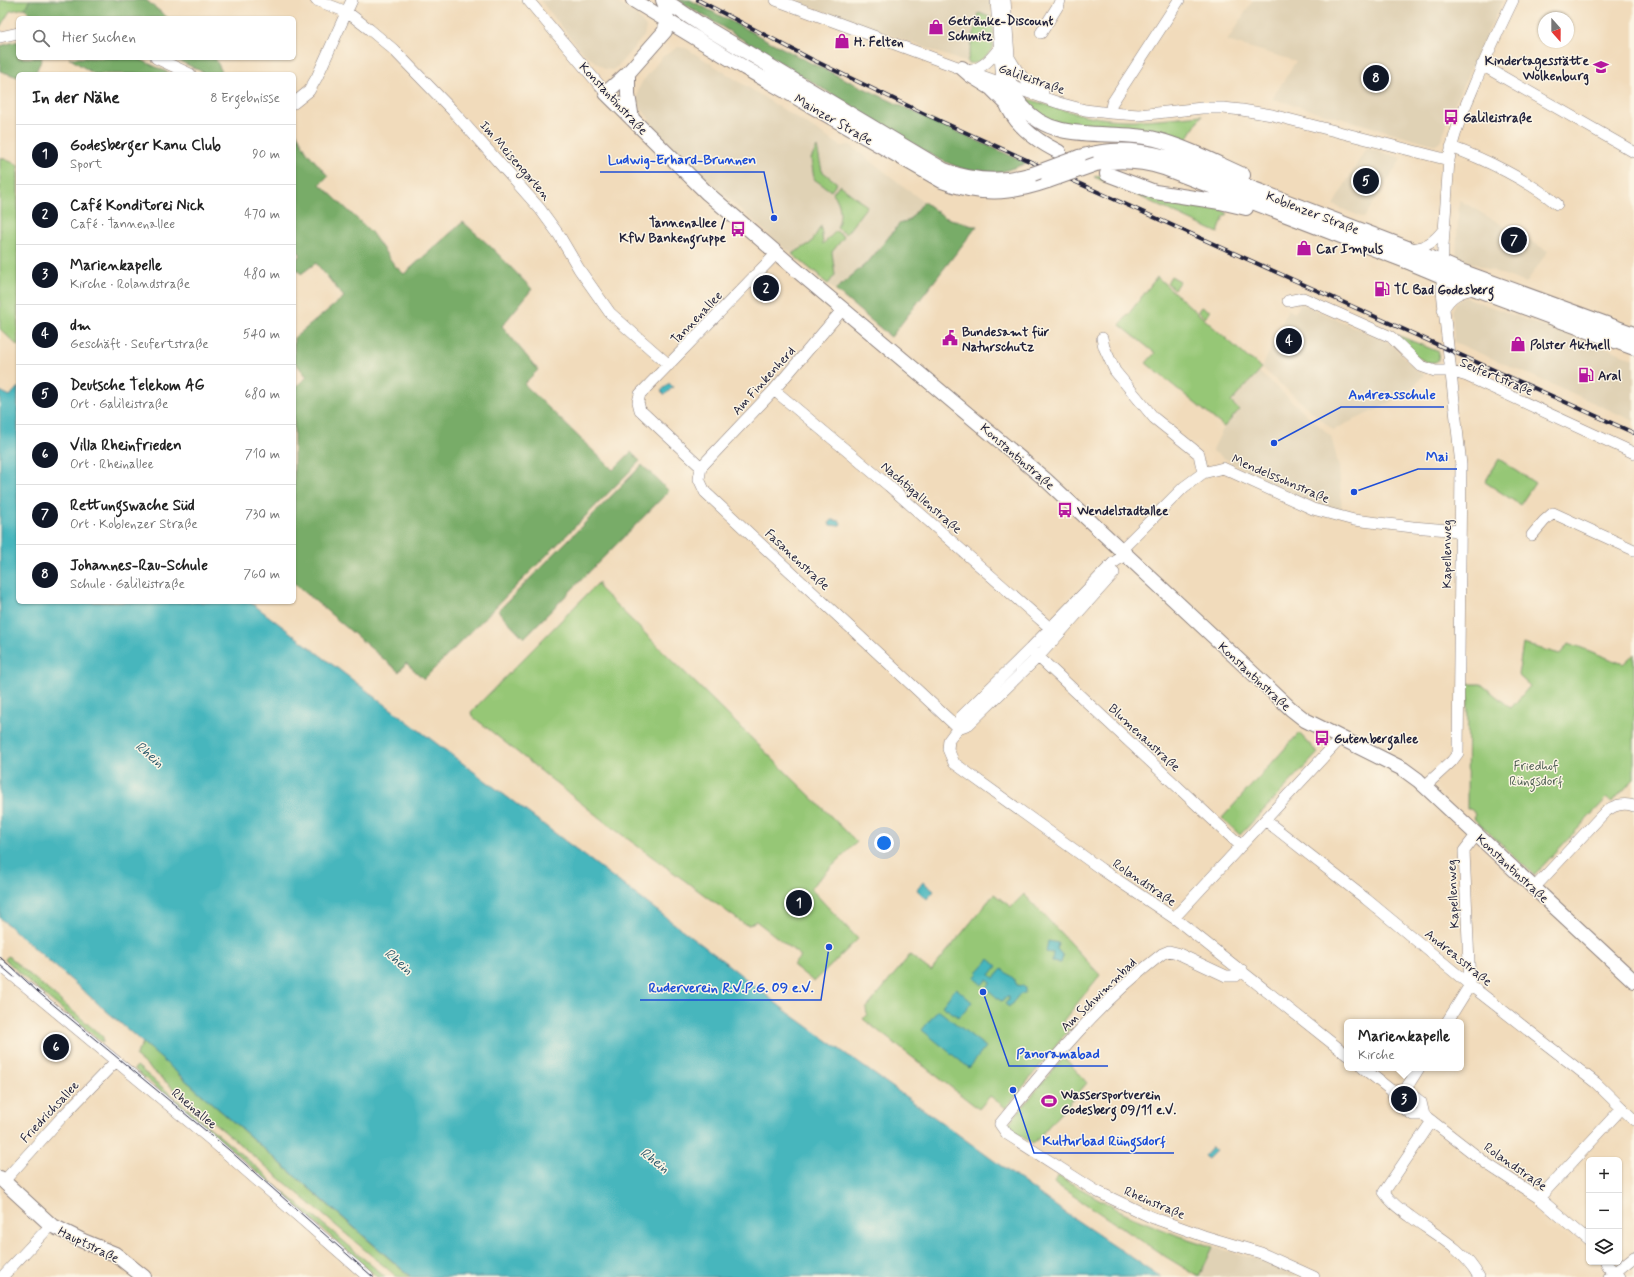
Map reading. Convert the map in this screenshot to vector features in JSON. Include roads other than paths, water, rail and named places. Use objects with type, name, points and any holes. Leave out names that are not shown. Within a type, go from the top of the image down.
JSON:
[{"type":"main road","name":"Mainzer Straße","points":[[633,0],[670,26],[942,181],[966,189],[990,192],[1021,189],[1048,181]]},
{"type":"main road","points":[[664,0],[670,26]]},
{"type":"main road","name":"Mainzer Straße","points":[[664,0],[699,23],[944,170],[964,177],[984,181],[1008,180],[1033,174]]},
{"type":"main road","points":[[606,93],[628,73],[670,26],[699,23]]},
{"type":"main road","points":[[966,70],[970,75],[991,88],[1006,103],[1028,133],[1059,152]]},
{"type":"main road","points":[[628,73],[628,95],[632,119]]},
{"type":"main road","points":[[1006,84],[1003,95],[1006,103]]},
{"type":"main road","points":[[1006,84],[1027,112],[1049,127],[1073,132],[1142,136],[1172,144],[1300,200],[1310,206],[1317,213]]},
{"type":"main road","name":"Konstantinstraße","points":[[606,93],[707,193],[843,309],[1021,457],[1291,709],[1305,720],[1403,769],[1425,786],[1634,982]]},
{"type":"main road","name":"Koblenzer Straße","points":[[1033,174],[1079,157],[1099,152],[1135,150],[1156,153],[1208,170],[1410,249],[1475,289],[1634,348]]},
{"type":"main road","name":"Koblenzer Straße","points":[[1048,181],[1096,164],[1109,162],[1132,161],[1158,166],[1355,242],[1442,269],[1475,276],[1634,334]]},
{"type":"main road","points":[[1107,174],[1155,192],[1240,207],[1306,231],[1355,242]]},
{"type":"main road","name":"Hauptstraße","points":[[2,1180],[51,1224],[83,1241],[115,1254],[144,1277]]},
{"type":"street","name":"Im Meisengarten","points":[[316,0],[347,12],[394,50],[453,111],[540,209],[559,235],[579,269],[610,313],[669,365]]},
{"type":"street","points":[[296,101],[309,91],[314,82],[352,0]]},
{"type":"street","name":"Konstantinstraße","points":[[528,0],[606,93]]},
{"type":"street","name":"Galileistraße","points":[[776,0],[966,70],[1059,103],[1085,110],[1139,115],[1209,108],[1242,110],[1272,115],[1449,160]]},
{"type":"street","points":[[996,0],[1000,47],[1006,84]]},
{"type":"street","points":[[1005,0],[1010,59],[1006,84]]},
{"type":"street","points":[[1041,33],[1060,0]]},
{"type":"street","points":[[1110,113],[1112,103],[1179,0]]},
{"type":"street","name":"Kapellenweg","points":[[1425,786],[1458,753],[1460,465],[1443,310],[1442,269],[1449,160],[1451,147],[1460,118],[1482,64],[1513,0]]},
{"type":"street","points":[[0,37],[16,33]]},
{"type":"street","name":"Galileistraße","points":[[966,70],[978,69],[989,62],[1000,47]]},
{"type":"street","name":"Galileistraße","points":[[1010,59],[1022,78],[1035,88],[1071,101],[1085,110]]},
{"type":"street","points":[[160,60],[186,72]]},
{"type":"street","points":[[1482,64],[1634,152]]},
{"type":"street","points":[[1451,147],[1508,173],[1557,204]]},
{"type":"street","points":[[1410,249],[1430,244],[1444,229]]},
{"type":"street","name":"Tannenallee","points":[[701,467],[640,410],[638,402],[640,394],[777,253]]},
{"type":"street","points":[[1443,310],[1447,303],[1456,294],[1475,289]]},
{"type":"street","name":"Seufertstraße","points":[[1288,301],[1303,298],[1391,337],[1421,366],[1435,371],[1450,371],[1474,380],[1634,452]]},
{"type":"street","name":"Am Finkenherd","points":[[701,467],[774,390],[843,309]]},
{"type":"street","points":[[1102,338],[1104,347],[1115,371],[1154,418],[1199,454],[1203,473]]},
{"type":"street","name":"Nachtigallenstraße","points":[[774,390],[889,486],[1050,628]]},
{"type":"street","name":"Fasanenstraße","points":[[701,467],[699,478],[705,492],[958,728]]},
{"type":"street","name":"Mendelssohnstraße","points":[[1123,552],[1184,487],[1203,473],[1223,468],[1312,509],[1354,520],[1413,528],[1460,531]]},
{"type":"street","points":[[1532,535],[1553,513],[1634,550]]},
{"type":"street","points":[[1035,652],[1050,628],[1123,552]]},
{"type":"street","points":[[958,728],[969,724],[1035,652],[1118,568],[1123,552]]},
{"type":"street","name":"Blumenaustraße","points":[[1035,652],[1241,846]]},
{"type":"street","name":"Rolandstraße","points":[[958,728],[949,740],[948,749],[954,763],[1101,869],[1174,918],[1242,970],[1344,1053]]},
{"type":"street","points":[[1174,918],[1341,738]]},
{"type":"street","points":[[1534,888],[1611,807],[1621,805],[1634,806]]},
{"type":"street","name":"Andreasstraße","points":[[1265,820],[1366,899],[1470,985],[1590,1078],[1634,1120]]},
{"type":"street","name":"Kapellenweg","points":[[1470,985],[1464,851],[1477,834]]},
{"type":"street","name":"Am Schwimmbad","points":[[1000,1124],[1082,1027],[1115,994],[1162,954],[1169,951],[1177,953],[1226,976],[1236,976],[1242,970]]},
{"type":"street","name":"Rheinallee","points":[[0,965],[211,1140],[368,1277]]},
{"type":"street","points":[[1449,1019],[1470,985]]},
{"type":"street","name":"Friedrichsallee","points":[[2,1180],[116,1061]]},
{"type":"street","name":"Rolandstraße","points":[[1367,1071],[1392,1091],[1396,1103],[1413,1115],[1428,1118],[1487,1164],[1539,1198],[1586,1238]]},
{"type":"street","points":[[1392,1091],[1405,1090],[1417,1071]]},
{"type":"street","name":"Rolandstraße","points":[[1405,1090],[1421,1102],[1428,1118]]},
{"type":"street","points":[[1539,1198],[1622,1108]]},
{"type":"street","points":[[1428,1118],[1384,1192],[1390,1202],[1470,1262],[1479,1277]]},
{"type":"street","name":"Rheinstraße","points":[[1000,1124],[1007,1134],[1096,1191],[1157,1220],[1204,1236],[1261,1252],[1314,1277]]},
{"type":"street","points":[[2,1277],[51,1224]]},
{"type":"street","points":[[1608,1265],[1615,1276],[1634,1257]]},
{"type":"water","points":[[669,383],[673,387],[665,395],[661,391]]},
{"type":"water","name":"Rhein","points":[[16,389],[16,604],[253,604],[726,963],[786,1011],[1057,1207],[1161,1277],[411,1277],[0,918],[0,391],[10,396]]},
{"type":"water","points":[[832,520],[840,521],[841,524],[839,526],[830,525],[829,523]]},
{"type":"water","points":[[923,882],[934,891],[927,899],[917,890]]},
{"type":"water","points":[[1048,941],[1058,943],[1057,949],[1063,956],[1061,963],[1052,962],[1053,952],[1046,952]]},
{"type":"water","points":[[989,959],[997,966],[990,975],[994,978],[1002,969],[1014,979],[1017,985],[1025,988],[1025,993],[1019,995],[1009,1007],[1005,1004],[1009,999],[1009,996],[1007,996],[1002,1002],[986,988],[991,982],[987,979],[982,985],[974,978],[978,973],[977,972]]},
{"type":"water","points":[[956,988],[972,1002],[959,1017],[942,1006]]},
{"type":"water","points":[[938,1010],[986,1047],[969,1068],[922,1030]]},
{"type":"water","points":[[1212,1147],[1216,1151],[1208,1159],[1204,1156]]},
{"type":"tram line","points":[[0,957],[38,992],[229,1150],[373,1277]]},
{"type":"tram line","points":[[0,965],[14,977]]},
{"type":"railway","points":[[698,0],[811,59],[929,116],[1634,433]]},
{"type":"place","name":"Getränke-Discount Schmitz","points":[[936,27]]},
{"type":"place","name":"H. Felten","points":[[842,41]]},
{"type":"place","name":"Kindertagesstätte Wolkenburg","points":[[1601,67]]},
{"type":"place","name":"Johannes-Rau-Schule","points":[[1376,78]]},
{"type":"place","name":"Galileistraße","points":[[1451,117]]},
{"type":"place","name":"Deutsche Telekom AG","points":[[1366,181]]},
{"type":"place","name":"Ludwig-Erhard-Brunnen","points":[[774,218]]},
{"type":"place","name":"Tannenallee / KfW Bankengruppe","points":[[738,229]]},
{"type":"place","name":"Rettungswache Süd","points":[[1514,240]]},
{"type":"place","name":"Car Impuls","points":[[1304,248]]},
{"type":"place","name":"Café Konditorei Nick","points":[[766,288]]},
{"type":"place","name":"TC Bad Godesberg","points":[[1382,289]]},
{"type":"place","name":"Bundesamt für Naturschutz","points":[[950,338]]},
{"type":"place","name":"dm","points":[[1289,341]]},
{"type":"place","name":"Polster Aktuell","points":[[1518,344]]},
{"type":"place","name":"Aral","points":[[1586,375]]},
{"type":"place","name":"Andreasschule","points":[[1274,443]]},
{"type":"place","name":"Mai","points":[[1354,492]]},
{"type":"place","name":"Wendelstadtallee","points":[[1065,510]]},
{"type":"place","name":"Gutenbergallee","points":[[1322,738]]},
{"type":"place","name":"Godesberger Kanu Club","points":[[799,903]]},
{"type":"place","name":"Ruderverein R.V.P.G. 09 e.V.","points":[[829,947]]},
{"type":"place","name":"Panoramabad","points":[[983,992]]},
{"type":"place","name":"Villa Rheinfrieden","points":[[56,1047]]},
{"type":"place","name":"Kulturbad Rüngsdorf","points":[[1013,1090]]},
{"type":"place","name":"Marienkapelle","points":[[1404,1099]]},
{"type":"place","name":"Wassersportverein Godesberg 09/11 e.V.","points":[[1049,1101]]},
{"type":"park label","name":"Friedhof Rüngsdorf","points":[[1536,772]]}]
